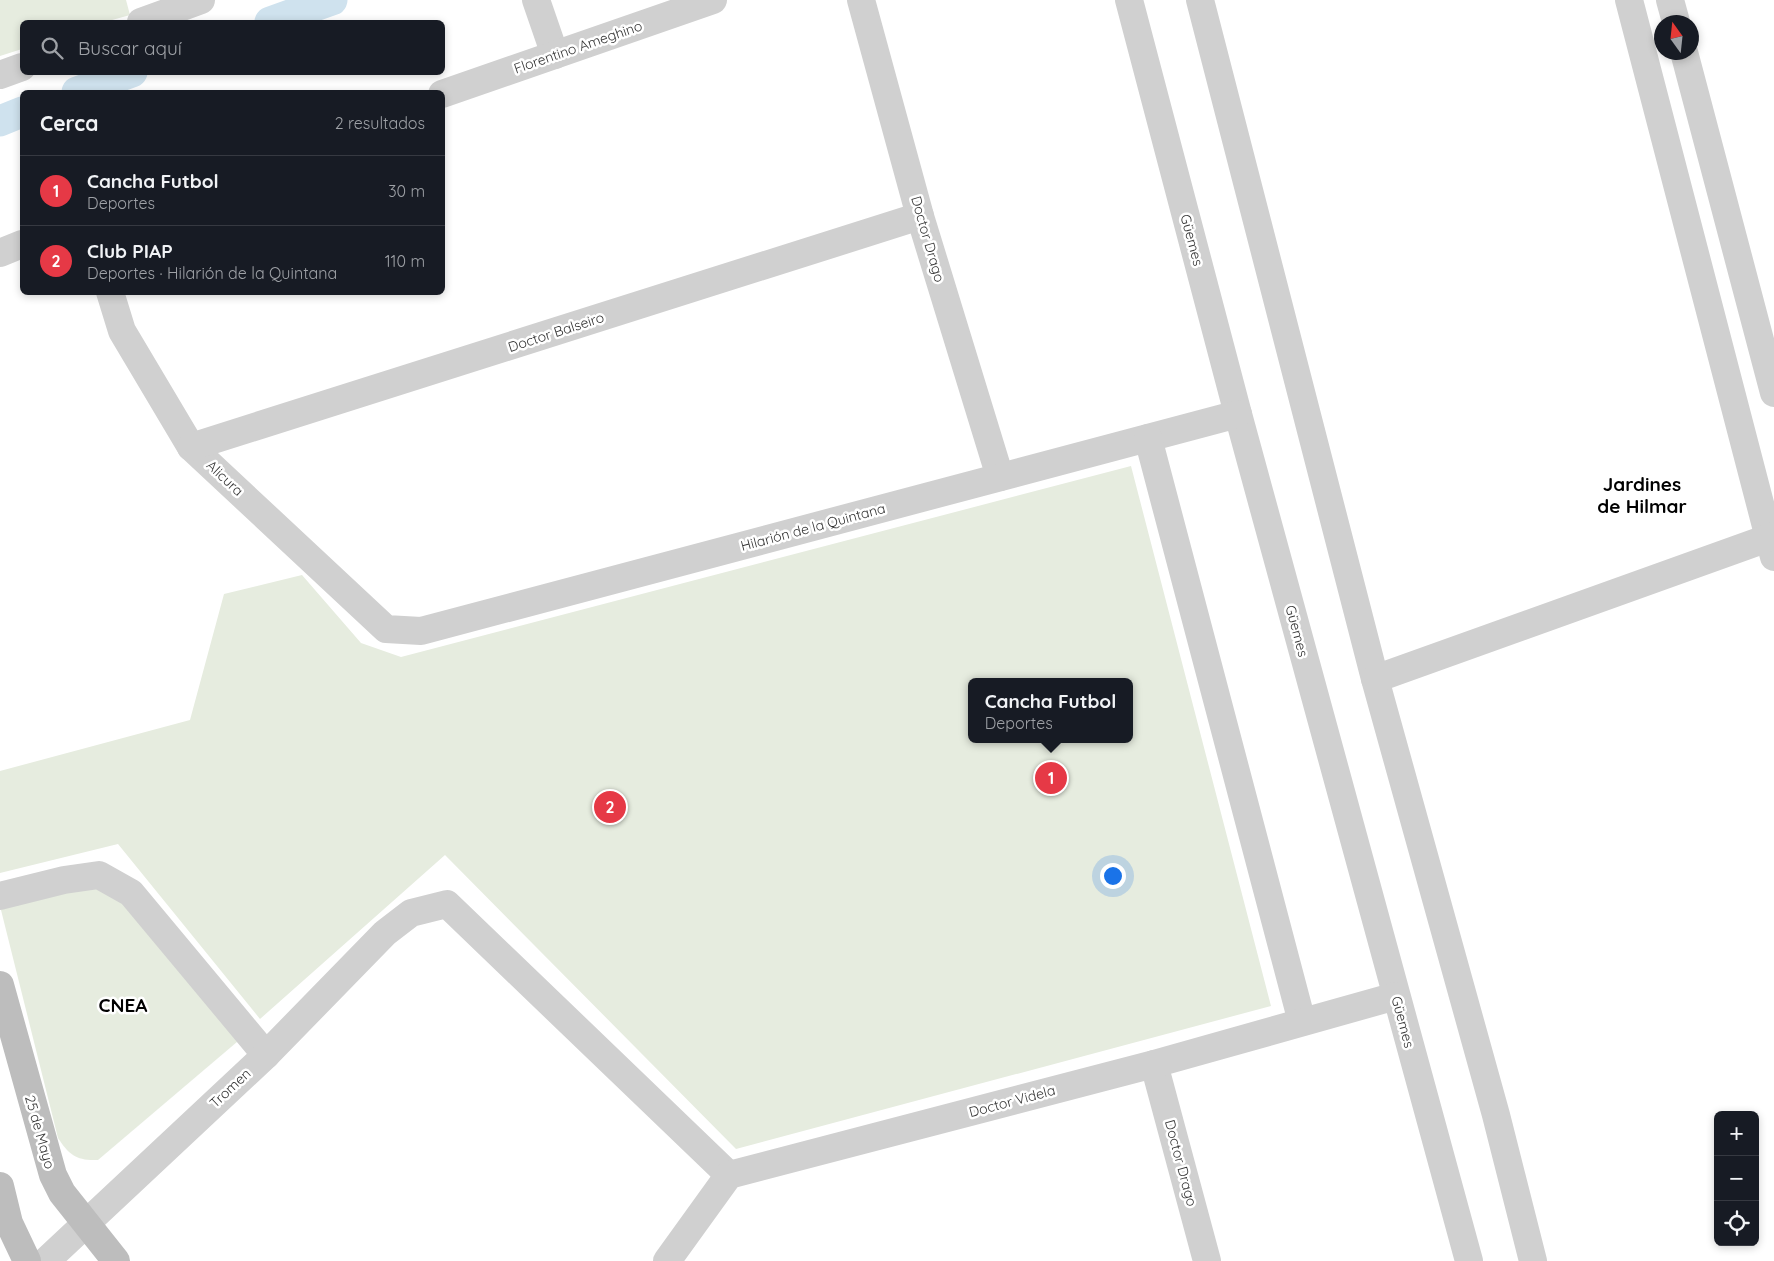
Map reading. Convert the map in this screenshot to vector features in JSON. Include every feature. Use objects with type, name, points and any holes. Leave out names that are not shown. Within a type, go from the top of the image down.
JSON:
[{"type":"street","points":[[146,20],[201,0]]},
{"type":"street","points":[[536,0],[555,55]]},
{"type":"street","name":"Florentino Ameghino","points":[[445,93],[713,0]]},
{"type":"street","name":"Doctor Drago","points":[[861,0],[920,216],[1000,477]]},
{"type":"street","name":"Güemes","points":[[1129,0],[1238,414],[1469,1261]]},
{"type":"street","points":[[1200,0],[1375,679],[1496,1115],[1533,1261]]},
{"type":"street","points":[[1375,679],[1772,544],[1628,0]]},
{"type":"street","points":[[1670,0],[1674,15]]},
{"type":"street","points":[[1686,60],[1774,393]]},
{"type":"street","points":[[0,75],[20,68]]},
{"type":"street","name":"Doctor Balseiro","points":[[191,447],[920,216]]},
{"type":"street","points":[[0,253],[20,245]]},
{"type":"street","name":"Alicura","points":[[111,295],[122,331],[191,447],[386,629]]},
{"type":"street","name":"Hilarión de la Quintana","points":[[386,629],[421,632],[1238,414]]},
{"type":"street","points":[[1148,438],[1302,1022]]},
{"type":"street","points":[[0,896],[64,880],[98,875],[131,893],[266,1055]]},
{"type":"street","name":"Tromen","points":[[46,1261],[84,1223],[266,1055],[385,933],[411,913],[447,904],[729,1175]]},
{"type":"street","name":"25 de Mayo","points":[[0,985],[44,1152],[62,1193],[116,1261]]},
{"type":"street","name":"Doctor Videla","points":[[729,1175],[1154,1064],[1396,996]]},
{"type":"street","name":"Doctor Drago","points":[[1154,1064],[1207,1261]]},
{"type":"street","points":[[667,1261],[729,1175]]},
{"type":"street","points":[[0,1186],[12,1231],[27,1261]]},
{"type":"shaded area","points":[[0,0],[126,0],[130,15],[112,20],[20,20],[20,50],[0,56]]},
{"type":"shaded area","points":[[1131,466],[1271,1006],[736,1149],[445,855],[260,1019],[118,844],[0,873],[0,771],[190,720],[224,594],[302,575],[361,643],[401,657]]},
{"type":"shaded area","points":[[90,883],[127,899],[244,1036],[98,1160],[74,1156],[58,1138],[0,906]]},
{"type":"waterway","points":[[276,20],[332,0]]},
{"type":"waterway","points":[[82,90],[124,75]]},
{"type":"waterway","points":[[0,121],[20,113]]},
{"type":"place","name":"Cancha Futbol","points":[[1051,778]]},
{"type":"place","name":"Club PIAP","points":[[610,807]]},
{"type":"district","name":"Jardines de Hilmar","points":[[1642,495]]},
{"type":"district","name":"CNEA","points":[[123,1005]]}]
